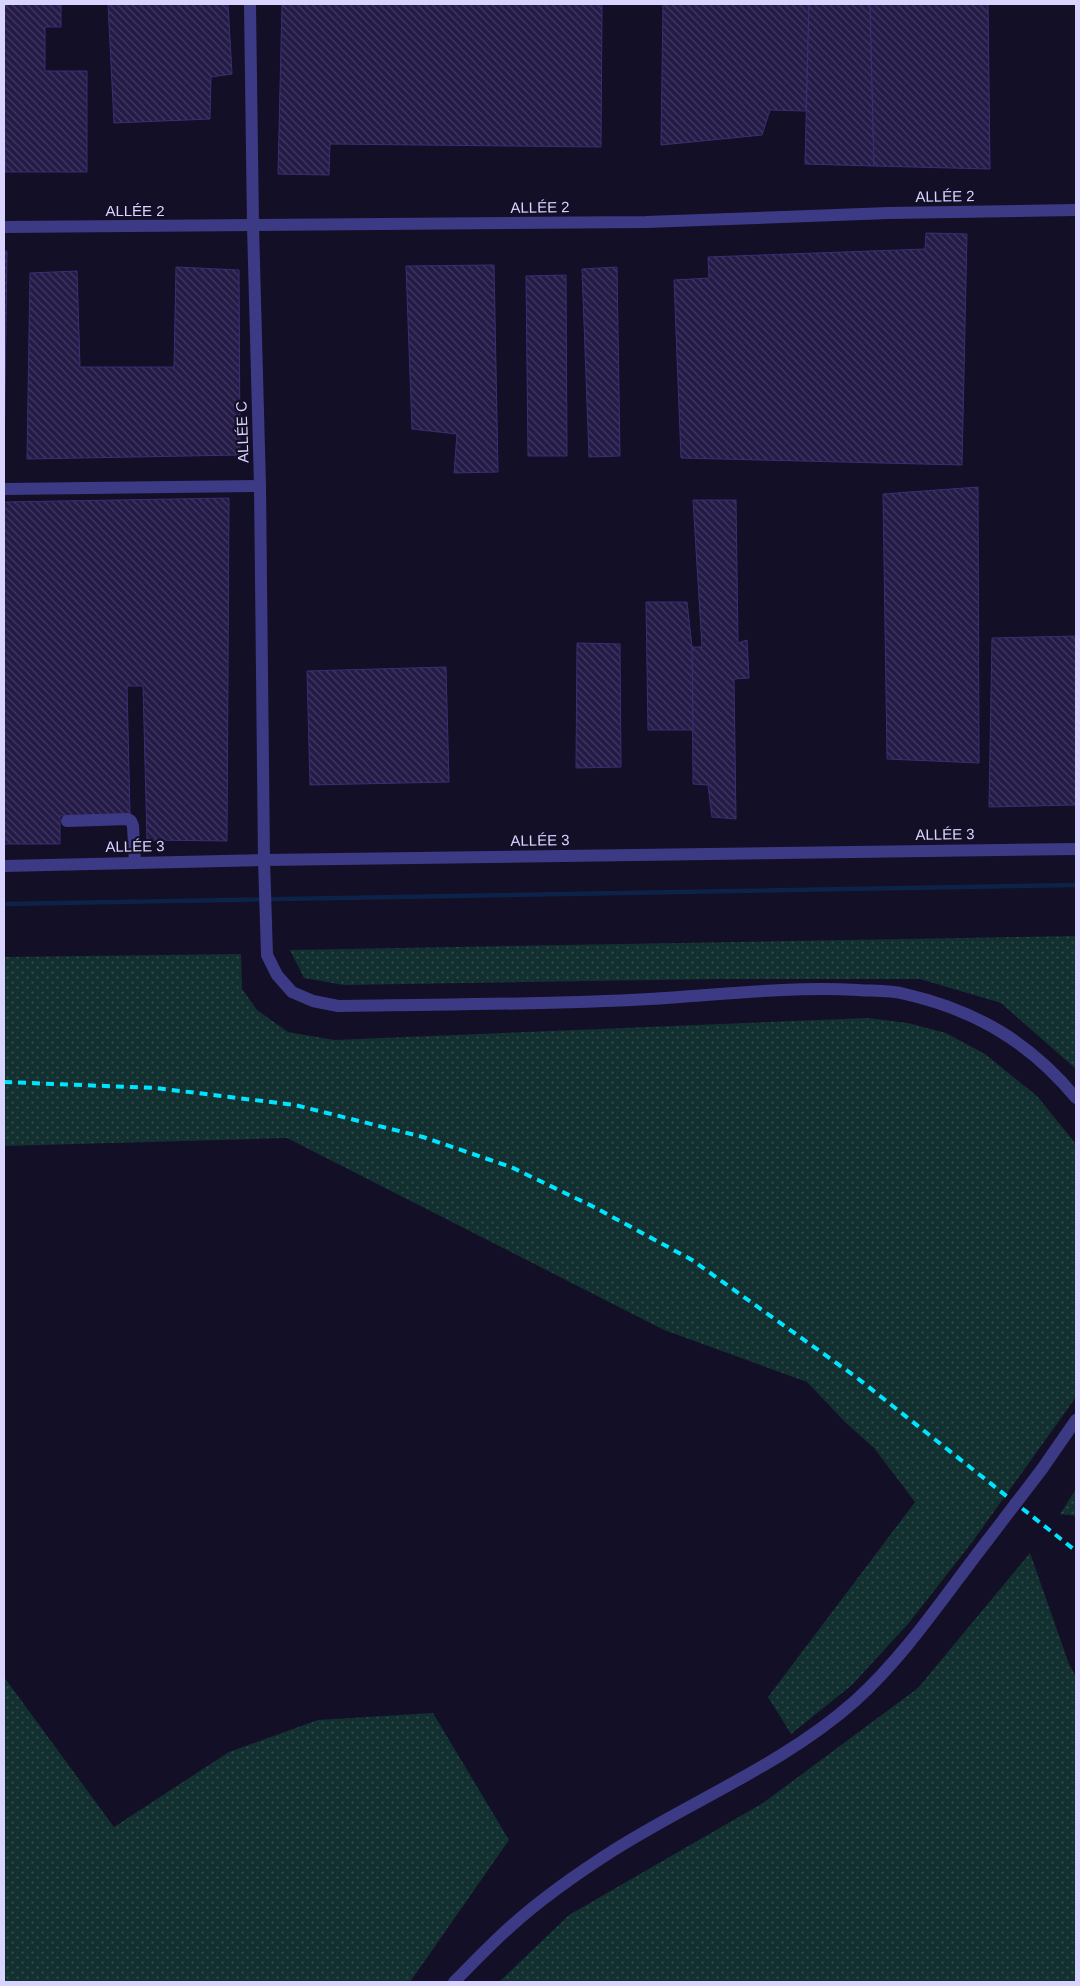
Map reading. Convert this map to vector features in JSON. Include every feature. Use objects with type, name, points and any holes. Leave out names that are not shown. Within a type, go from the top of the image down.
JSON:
[{"type":"street","name":"ALLÉE C","points":[[250,4],[253,226],[260,486],[264,866],[267,954],[277,975],[292,992],[313,1001],[338,1006],[634,1000],[836,989],[902,993],[936,1002],[981,1019],[1020,1043],[1058,1076],[1076,1098]]},
{"type":"street","name":"ALLÉE 2","points":[[4,227],[646,222],[889,213],[1076,210]]},
{"type":"street","points":[[4,489],[260,486]]},
{"type":"street","points":[[67,821],[128,819],[133,826],[135,863]]},
{"type":"street","name":"ALLÉE 3","points":[[4,866],[135,863],[264,866],[1076,848]]},
{"type":"street","points":[[454,1982],[511,1926],[566,1883],[614,1850],[804,1739],[854,1701],[897,1658],[1042,1469],[1076,1420]]},
{"type":"green space","points":[[1076,936],[1076,1069],[1001,1003],[920,979],[717,979],[344,985],[304,978],[290,950]]},
{"type":"green space","points":[[241,954],[242,989],[257,1010],[288,1032],[334,1040],[868,1018],[908,1023],[946,1033],[985,1054],[1037,1096],[1076,1144],[1076,1397],[973,1541],[908,1624],[852,1685],[791,1734],[768,1697],[915,1502],[874,1448],[846,1423],[807,1382],[664,1330],[287,1138],[4,1146],[4,957]]},
{"type":"green space","points":[[1076,1489],[1076,1516],[1060,1514]]},
{"type":"green space","points":[[1030,1553],[1069,1664],[1076,1677],[1076,1982],[499,1982],[569,1915],[763,1803],[918,1688]]},
{"type":"green space","points":[[4,1677],[114,1827],[229,1752],[318,1720],[433,1713],[509,1840],[410,1982],[4,1982]]},
{"type":"building","points":[[4,4],[61,4],[61,27],[45,27],[45,71],[87,71],[87,172],[5,172]]},
{"type":"building","points":[[108,4],[228,4],[232,74],[211,77],[210,119],[114,123]]},
{"type":"building","points":[[282,4],[602,4],[601,147],[330,144],[329,175],[278,174]]},
{"type":"building","points":[[663,4],[809,4],[806,111],[770,110],[762,135],[661,145]]},
{"type":"building","points":[[809,4],[870,4],[874,166],[805,164]]},
{"type":"building","points":[[870,4],[988,4],[990,169],[874,166]]},
{"type":"building","points":[[926,233],[967,234],[962,465],[681,458],[674,280],[709,278],[708,257],[925,249]]},
{"type":"building","points":[[4,251],[7,251],[4,465]]},
{"type":"building","points":[[494,265],[498,472],[454,473],[457,434],[412,429],[406,266]]},
{"type":"building","points":[[176,267],[239,270],[240,455],[27,459],[30,273],[77,271],[80,367],[174,367]]},
{"type":"building","points":[[617,267],[620,456],[589,457],[582,269]]},
{"type":"building","points":[[566,275],[567,456],[528,456],[526,276]]},
{"type":"building","points":[[978,487],[979,763],[887,759],[883,494]]},
{"type":"building","points":[[229,498],[227,841],[147,840],[143,686],[127,686],[130,814],[60,816],[60,844],[4,844],[4,502]]},
{"type":"building","points":[[693,500],[736,500],[738,643],[747,640],[749,678],[734,679],[736,819],[712,817],[708,785],[693,784],[692,647],[702,647]]},
{"type":"building","points":[[646,602],[687,602],[692,647],[693,730],[648,730]]},
{"type":"building","points":[[1076,636],[1076,805],[989,807],[992,638]]},
{"type":"building","points":[[577,643],[620,644],[621,767],[576,768]]},
{"type":"building","points":[[446,667],[449,782],[310,785],[307,671]]},
{"type":"waterway","points":[[4,904],[1076,885]]},
{"type":"railway","points":[[4,1082],[156,1088],[295,1105],[423,1137],[511,1167],[594,1207],[692,1260],[856,1377],[1076,1551]]}]
